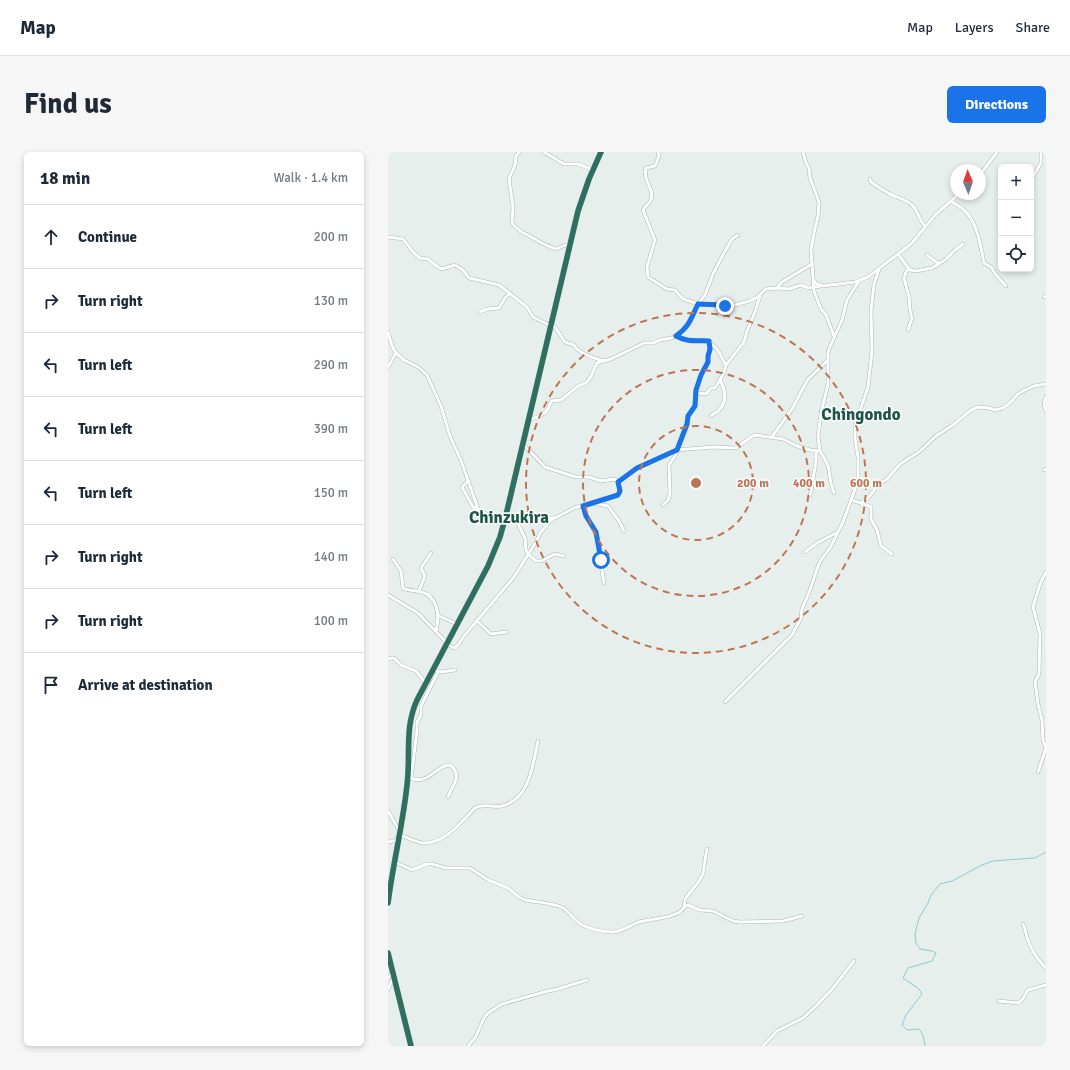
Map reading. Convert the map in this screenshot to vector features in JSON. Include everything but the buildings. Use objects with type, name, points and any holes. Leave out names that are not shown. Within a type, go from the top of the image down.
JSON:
[{"type":"highway","points":[[388,903],[409,778],[409,725],[413,708],[426,684],[436,670],[457,624],[488,566],[500,537],[578,211],[601,152]]},
{"type":"highway","points":[[388,953],[391,976],[411,1046]]},
{"type":"street","points":[[519,152],[509,179],[513,207],[512,223],[523,234],[546,246],[557,249],[565,245],[570,245]]},
{"type":"street","points":[[544,152],[566,165],[578,164],[593,170]]},
{"type":"street","points":[[658,152],[659,157],[655,166],[647,168],[646,170],[647,180],[652,195],[650,202],[643,210],[655,240],[651,252],[647,276],[667,289],[676,290],[683,299],[698,304],[732,306],[758,297],[766,289],[789,289],[801,286],[808,288],[859,281],[880,269],[911,244],[936,214],[951,202],[966,211],[969,215],[978,233],[984,263],[991,267],[1006,286]]},
{"type":"street","points":[[803,152],[809,168],[810,178],[819,202],[818,216],[811,250],[814,290],[816,298],[821,309],[826,315],[834,337]]},
{"type":"street","points":[[986,167],[997,152]]},
{"type":"street","points":[[1034,175],[1041,163],[1041,152]]},
{"type":"street","points":[[870,179],[871,182],[889,194],[912,204],[917,211],[920,221],[925,226]]},
{"type":"street","points":[[529,419],[544,414],[549,408],[551,401],[561,400],[578,386],[586,383],[590,378],[596,364],[606,361],[644,343],[653,343],[660,340],[671,339],[685,330],[698,304],[705,295],[713,274],[725,250],[732,239],[738,235]]},
{"type":"street","points":[[388,237],[402,239],[420,258],[428,259],[440,268],[455,265],[463,270],[469,278],[498,284],[527,307],[533,317],[554,327],[565,342],[576,346],[577,350],[593,358],[606,361]]},
{"type":"street","points":[[898,254],[913,271],[932,268],[945,260],[963,244]]},
{"type":"street","points":[[927,255],[939,263]]},
{"type":"street","points":[[777,288],[782,282],[812,264]]},
{"type":"street","points":[[908,330],[912,318],[904,278],[909,268]]},
{"type":"street","points":[[725,702],[792,635],[801,618],[802,609],[820,560],[830,548],[851,500],[858,479],[855,424],[868,387],[872,351],[874,284],[880,269]]},
{"type":"street","points":[[814,280],[821,286]]},
{"type":"street","points":[[834,493],[828,465],[820,450],[818,437],[821,412],[828,384],[829,349],[842,320],[847,300],[859,281]]},
{"type":"street","points":[[480,312],[487,309],[499,308],[510,293]]},
{"type":"street","points":[[726,365],[744,342],[760,294]]},
{"type":"street","points":[[388,332],[396,353],[404,360],[418,367],[427,375],[441,406],[450,436],[462,463],[478,509]]},
{"type":"street","points":[[676,336],[683,340],[710,341]]},
{"type":"street","points":[[695,395],[699,393],[705,394],[711,388],[716,387],[719,379],[726,371],[726,365],[710,341]]},
{"type":"street","points":[[663,505],[669,500],[669,465],[677,450],[687,424],[688,416],[695,406],[695,395],[698,382],[708,362],[710,341]]},
{"type":"street","points":[[388,367],[396,353]]},
{"type":"street","points":[[771,438],[792,409],[808,379],[828,361]]},
{"type":"street","points":[[711,416],[720,409],[724,402],[725,389],[719,379]]},
{"type":"street","points":[[861,503],[870,497],[878,486],[887,479],[900,464],[919,452],[936,436],[953,425],[971,410],[978,407],[994,410],[1003,408],[1025,390],[1034,386],[1046,384]]},
{"type":"street","points":[[1046,397],[1044,404],[1046,411]]},
{"type":"street","points":[[619,481],[637,468],[677,450],[714,447],[734,448],[752,435],[783,439],[797,446],[816,451],[820,450]]},
{"type":"street","points":[[523,443],[545,467],[576,476],[588,477],[602,481],[613,479],[619,481]]},
{"type":"street","points":[[810,496],[812,492],[816,451]]},
{"type":"street","points":[[468,481],[462,487],[473,507],[488,514],[496,516],[506,515],[515,518],[538,516],[553,518]]},
{"type":"street","points":[[388,595],[411,608],[436,631],[447,644],[453,648],[457,646],[514,577],[540,534],[553,518],[574,508],[618,495],[620,491],[618,485],[619,481]]},
{"type":"street","points":[[851,500],[871,507],[871,519],[877,530],[881,546],[892,554]]},
{"type":"street","points":[[592,503],[608,506],[624,531]]},
{"type":"street","points":[[583,506],[586,516],[596,532],[604,583]]},
{"type":"street","points":[[515,518],[525,538],[526,550],[528,554],[538,562],[555,554],[564,556]]},
{"type":"street","points":[[806,552],[817,543],[838,532]]},
{"type":"street","points":[[419,591],[425,576],[421,568],[432,553]]},
{"type":"street","points":[[393,559],[401,571],[403,588],[419,591],[432,597],[435,602],[437,615],[436,631]]},
{"type":"street","points":[[1038,772],[1046,748],[1043,740],[1042,720],[1038,704],[1036,682],[1039,674],[1040,634],[1033,603],[1046,572]]},
{"type":"street","points":[[437,615],[457,624]]},
{"type":"street","points":[[477,621],[491,634],[506,632]]},
{"type":"street","points":[[388,659],[394,658],[401,665],[416,671],[426,684]]},
{"type":"street","points":[[448,797],[457,777],[456,771],[450,765],[443,767],[427,778],[418,780],[409,778],[417,731],[417,722],[421,715],[421,706],[436,670],[455,670]]},
{"type":"street","points":[[388,842],[399,836],[407,836],[418,842],[432,842],[448,834],[475,808],[485,805],[501,806],[514,800],[521,795],[529,781],[538,741]]},
{"type":"street","points":[[388,812],[399,836]]},
{"type":"street","points":[[684,907],[685,899],[698,885],[703,873],[707,849]]},
{"type":"street","points":[[395,862],[412,870],[427,864],[446,868],[470,868],[488,880],[508,888],[525,900],[563,908],[578,923],[585,927],[606,932],[619,931],[650,919],[670,916],[688,905],[700,910],[709,910],[733,921],[740,922],[783,921],[802,916]]},
{"type":"street","points":[[1023,924],[1026,928],[1027,939],[1033,951],[1038,960],[1046,968]]},
{"type":"street","points":[[763,1046],[777,1031],[803,1018],[816,1006],[833,988],[854,961]]},
{"type":"street","points":[[388,990],[391,976]]},
{"type":"street","points":[[468,1046],[475,1038],[484,1018],[488,1013],[502,1004],[564,988],[587,980]]},
{"type":"street","points":[[999,1000],[1018,1003],[1022,1000],[1028,990],[1046,985]]},
{"type":"waterway","points":[[925,1046],[923,1035],[919,1029],[907,1030],[902,1025],[906,1015],[922,994],[919,989],[903,978],[908,968],[932,961],[936,953],[920,949],[916,943],[915,934],[919,918],[931,895],[940,884],[952,881],[982,865],[993,861],[1035,858],[1046,852]]},
{"type":"district","name":"Chingondo","points":[[861,414]]},
{"type":"district","name":"Chinzukira","points":[[509,517]]},
{"type":"route","points":[[601,560],[596,532],[586,516],[583,506],[618,495],[620,491],[617,484],[629,472],[677,450],[685,427],[688,423],[688,416],[696,403],[695,392],[701,375],[708,362],[710,341],[704,340],[695,342],[683,340],[676,336],[685,330],[692,319],[698,304],[725,306]]}]
